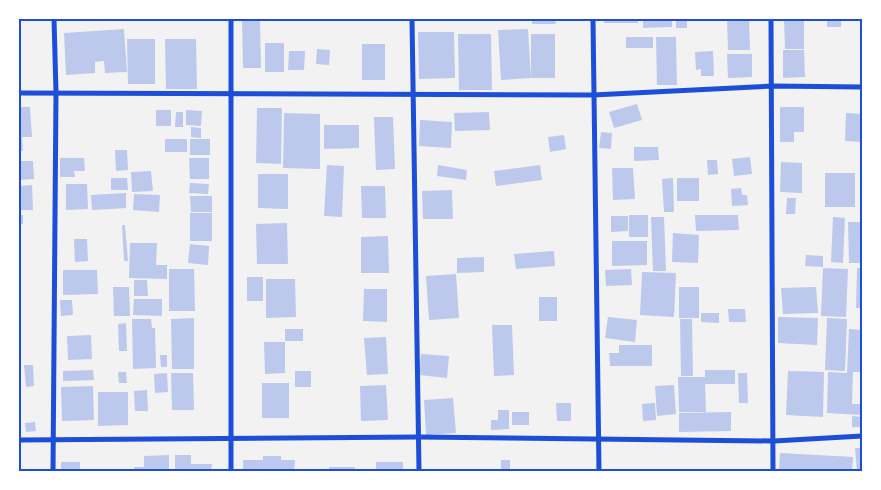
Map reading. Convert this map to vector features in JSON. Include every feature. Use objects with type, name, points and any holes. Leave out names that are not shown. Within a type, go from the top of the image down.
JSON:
[{"type":"street","points":[[53,471],[56,92],[54,19]]},
{"type":"street","points":[[231,19],[231,471]]},
{"type":"street","points":[[412,19],[419,471]]},
{"type":"street","points":[[594,19],[593,94],[599,471]]},
{"type":"street","points":[[771,19],[773,471]]},
{"type":"street","points":[[19,93],[593,94],[772,86],[862,87]]},
{"type":"street","points":[[19,440],[419,437],[774,441],[862,436]]},
{"type":"building","points":[[242,19],[260,19],[261,68],[243,68]]},
{"type":"building","points":[[532,19],[555,19],[556,24],[532,24]]},
{"type":"building","points":[[604,19],[638,19],[638,23],[604,23]]},
{"type":"building","points":[[643,19],[672,19],[672,27],[643,28]]},
{"type":"building","points":[[676,19],[687,19],[687,28],[676,28]]},
{"type":"building","points":[[727,19],[749,19],[750,50],[728,50]]},
{"type":"building","points":[[784,19],[804,19],[804,49],[785,49]]},
{"type":"building","points":[[827,19],[841,19],[841,27],[827,27]]},
{"type":"building","points":[[124,29],[127,72],[105,73],[104,61],[95,62],[95,73],[66,75],[64,33]]},
{"type":"building","points":[[528,29],[531,78],[501,80],[498,30]]},
{"type":"building","points":[[418,32],[454,32],[455,78],[419,79]]},
{"type":"building","points":[[458,34],[491,34],[492,90],[459,90]]},
{"type":"building","points":[[531,34],[555,34],[555,78],[531,78]]},
{"type":"building","points":[[626,37],[653,37],[653,48],[626,48]]},
{"type":"building","points":[[656,37],[676,37],[677,85],[657,85]]},
{"type":"building","points":[[127,39],[155,39],[155,84],[128,84]]},
{"type":"building","points":[[165,39],[196,39],[197,89],[166,89]]},
{"type":"building","points":[[265,43],[284,43],[284,72],[265,72]]},
{"type":"building","points":[[362,44],[385,44],[385,80],[362,80]]},
{"type":"building","points":[[317,49],[330,50],[329,65],[316,64]]},
{"type":"building","points":[[783,50],[804,50],[805,77],[783,78]]},
{"type":"building","points":[[289,51],[305,51],[304,70],[288,70]]},
{"type":"building","points":[[713,51],[714,76],[701,76],[701,69],[696,70],[695,52]]},
{"type":"building","points":[[727,54],[752,54],[752,77],[728,78]]},
{"type":"building","points":[[637,104],[642,120],[614,128],[609,112]]},
{"type":"building","points":[[19,107],[30,107],[32,137],[22,137],[23,151],[19,151]]},
{"type":"building","points":[[780,107],[804,107],[804,132],[794,132],[794,142],[780,142]]},
{"type":"building","points":[[257,108],[282,108],[281,164],[256,163]]},
{"type":"building","points":[[156,110],[171,110],[171,126],[156,126]]},
{"type":"building","points":[[186,110],[202,111],[201,126],[186,125]]},
{"type":"building","points":[[176,112],[183,112],[183,127],[175,127]]},
{"type":"building","points":[[489,112],[490,130],[455,131],[454,113]]},
{"type":"building","points":[[284,113],[320,114],[320,169],[283,168]]},
{"type":"building","points":[[846,113],[862,114],[862,142],[845,141]]},
{"type":"building","points":[[374,117],[393,117],[395,169],[376,170]]},
{"type":"building","points":[[420,120],[452,122],[451,148],[419,146]]},
{"type":"building","points":[[324,125],[359,125],[359,148],[324,149]]},
{"type":"building","points":[[191,127],[201,128],[201,138],[191,137]]},
{"type":"building","points":[[601,132],[612,133],[611,149],[599,148]]},
{"type":"building","points":[[564,135],[566,149],[550,152],[548,137]]},
{"type":"building","points":[[165,139],[187,139],[187,152],[165,152]]},
{"type":"building","points":[[190,139],[210,139],[210,155],[190,155]]},
{"type":"building","points":[[634,147],[658,147],[659,160],[634,161]]},
{"type":"building","points":[[115,150],[127,150],[128,170],[116,171]]},
{"type":"building","points":[[750,157],[752,174],[734,176],[732,159]]},
{"type":"building","points":[[60,158],[84,158],[85,171],[74,171],[75,177],[60,177]]},
{"type":"building","points":[[189,158],[209,158],[209,179],[190,179]]},
{"type":"building","points":[[707,160],[717,160],[718,174],[708,175]]},
{"type":"building","points":[[19,161],[33,161],[34,179],[19,180]]},
{"type":"building","points":[[781,162],[802,163],[802,193],[780,192]]},
{"type":"building","points":[[327,165],[344,166],[342,217],[324,216]]},
{"type":"building","points":[[438,165],[467,170],[466,180],[437,176]]},
{"type":"building","points":[[540,165],[542,180],[496,186],[494,171]]},
{"type":"building","points":[[612,168],[633,168],[635,199],[613,200]]},
{"type":"building","points":[[151,171],[153,191],[132,192],[131,172]]},
{"type":"building","points":[[825,173],[855,173],[855,207],[825,207]]},
{"type":"building","points":[[258,174],[288,174],[288,209],[258,208]]},
{"type":"building","points":[[111,178],[127,178],[128,190],[111,190]]},
{"type":"building","points":[[673,178],[674,212],[664,212],[662,179]]},
{"type":"building","points":[[677,178],[699,178],[699,201],[677,201]]},
{"type":"building","points":[[190,183],[209,184],[208,194],[189,193]]},
{"type":"building","points":[[66,184],[87,184],[88,209],[66,210]]},
{"type":"building","points":[[32,185],[33,210],[19,210],[19,186]]},
{"type":"building","points":[[361,186],[385,186],[386,218],[362,218]]},
{"type":"building","points":[[741,188],[742,195],[747,195],[748,205],[732,206],[731,189]]},
{"type":"building","points":[[452,190],[453,219],[423,219],[422,191]]},
{"type":"building","points":[[126,193],[126,208],[92,210],[91,195]]},
{"type":"building","points":[[134,194],[160,195],[159,212],[133,210]]},
{"type":"building","points":[[190,196],[212,196],[212,212],[191,212]]},
{"type":"building","points":[[787,198],[796,198],[795,214],[786,214]]},
{"type":"building","points":[[190,213],[212,213],[212,241],[190,241]]},
{"type":"building","points":[[19,215],[23,215],[23,224],[19,225]]},
{"type":"building","points":[[629,215],[648,215],[648,237],[629,237]]},
{"type":"building","points":[[695,215],[738,215],[739,230],[696,231]]},
{"type":"building","points":[[611,216],[628,216],[628,231],[611,232]]},
{"type":"building","points":[[651,217],[664,217],[666,271],[653,271]]},
{"type":"building","points":[[833,217],[845,218],[843,263],[831,262]]},
{"type":"building","points":[[848,222],[862,222],[862,263],[849,263]]},
{"type":"building","points":[[287,223],[288,264],[257,264],[256,224]]},
{"type":"building","points":[[122,225],[125,225],[128,261],[124,261]]},
{"type":"building","points":[[673,233],[699,235],[698,263],[672,262]]},
{"type":"building","points":[[388,236],[389,273],[361,273],[361,237]]},
{"type":"building","points":[[74,239],[87,239],[88,261],[75,262]]},
{"type":"building","points":[[612,241],[647,241],[647,265],[612,266]]},
{"type":"building","points":[[130,243],[157,243],[156,265],[167,265],[167,279],[129,278]]},
{"type":"building","points":[[190,244],[209,246],[208,265],[188,263]]},
{"type":"building","points":[[554,251],[555,266],[516,269],[514,254]]},
{"type":"building","points":[[806,255],[823,256],[823,267],[805,266]]},
{"type":"building","points":[[484,257],[484,272],[457,273],[457,258]]},
{"type":"building","points":[[823,268],[848,269],[846,317],[821,316]]},
{"type":"building","points":[[857,268],[862,268],[862,308],[856,308]]},
{"type":"building","points":[[169,269],[194,269],[195,311],[169,311]]},
{"type":"building","points":[[631,269],[632,285],[606,286],[605,270]]},
{"type":"building","points":[[63,270],[97,270],[98,294],[63,295]]},
{"type":"building","points":[[642,272],[676,273],[674,317],[640,315]]},
{"type":"building","points":[[456,274],[459,318],[429,320],[426,276]]},
{"type":"building","points":[[247,277],[263,277],[263,301],[247,301]]},
{"type":"building","points":[[266,279],[295,279],[296,317],[266,318]]},
{"type":"building","points":[[134,280],[147,280],[148,296],[134,296]]},
{"type":"building","points":[[113,287],[129,287],[130,316],[114,316]]},
{"type":"building","points":[[679,287],[699,287],[699,318],[679,318]]},
{"type":"building","points":[[816,287],[818,313],[783,314],[781,288]]},
{"type":"building","points":[[364,289],[387,289],[387,322],[363,321]]},
{"type":"building","points":[[539,297],[557,297],[557,321],[539,321]]},
{"type":"building","points":[[134,299],[162,299],[162,316],[133,315]]},
{"type":"building","points":[[60,300],[72,300],[73,315],[61,316]]},
{"type":"building","points":[[728,309],[745,309],[746,322],[729,322]]},
{"type":"building","points":[[701,313],[719,313],[719,323],[701,322]]},
{"type":"building","points":[[608,317],[637,320],[635,342],[605,338]]},
{"type":"building","points":[[778,317],[818,318],[817,345],[778,343]]},
{"type":"building","points":[[194,318],[194,369],[172,369],[171,319]]},
{"type":"building","points":[[827,318],[847,319],[845,371],[825,370]]},
{"type":"building","points":[[132,319],[151,319],[152,328],[155,328],[156,368],[133,369]]},
{"type":"building","points":[[680,319],[692,319],[693,376],[681,376]]},
{"type":"building","points":[[126,323],[127,351],[119,351],[118,324]]},
{"type":"building","points":[[492,325],[512,325],[514,375],[494,376]]},
{"type":"building","points":[[285,329],[303,329],[303,341],[285,341]]},
{"type":"building","points":[[849,329],[862,330],[861,372],[853,372],[852,404],[862,404],[862,415],[827,413],[828,372],[847,373]]},
{"type":"building","points":[[91,335],[92,359],[68,360],[67,336]]},
{"type":"building","points":[[386,337],[388,374],[367,375],[364,338]]},
{"type":"building","points":[[264,342],[285,342],[285,373],[265,374]]},
{"type":"building","points":[[619,345],[652,345],[652,366],[610,366],[609,353],[619,353]]},
{"type":"building","points":[[421,354],[449,356],[447,378],[419,375]]},
{"type":"building","points":[[160,355],[167,355],[167,367],[161,367]]},
{"type":"building","points":[[24,365],[33,365],[34,386],[26,387]]},
{"type":"building","points":[[93,370],[94,380],[63,381],[63,371]]},
{"type":"building","points":[[705,370],[735,370],[735,384],[705,384],[706,412],[679,412],[678,377],[705,377]]},
{"type":"building","points":[[295,371],[311,371],[311,387],[295,387]]},
{"type":"building","points":[[788,371],[824,372],[823,417],[786,415]]},
{"type":"building","points":[[118,372],[126,372],[127,383],[119,383]]},
{"type":"building","points":[[167,373],[168,392],[155,393],[154,374]]},
{"type":"building","points":[[171,373],[193,373],[194,410],[172,410]]},
{"type":"building","points":[[738,373],[747,373],[748,403],[739,403]]},
{"type":"building","points":[[262,383],[289,383],[289,418],[262,418]]},
{"type":"building","points":[[386,385],[388,420],[361,421],[360,386]]},
{"type":"building","points":[[674,385],[676,414],[657,416],[655,386]]},
{"type":"building","points":[[93,386],[94,420],[62,421],[61,387]]},
{"type":"building","points":[[147,390],[148,411],[135,411],[134,391]]},
{"type":"building","points":[[98,392],[128,392],[128,425],[98,426]]},
{"type":"building","points":[[453,398],[456,433],[426,435],[424,400]]},
{"type":"building","points":[[556,403],[571,403],[571,421],[557,421]]},
{"type":"building","points":[[655,403],[656,420],[643,421],[642,404]]},
{"type":"building","points":[[498,410],[509,410],[509,429],[491,430],[491,420],[498,420]]},
{"type":"building","points":[[512,412],[529,412],[529,425],[512,425]]},
{"type":"building","points":[[731,412],[731,431],[679,432],[679,413]]},
{"type":"building","points":[[852,416],[862,417],[862,427],[852,427]]},
{"type":"building","points":[[35,422],[36,431],[26,432],[25,423]]},
{"type":"building","points":[[855,448],[862,448],[862,471],[857,471]]},
{"type":"building","points":[[780,453],[853,457],[852,471],[779,471]]},
{"type":"building","points":[[169,455],[169,471],[134,471],[134,467],[144,467],[144,456]]},
{"type":"building","points":[[175,455],[191,455],[191,464],[212,464],[211,471],[175,471]]},
{"type":"building","points":[[263,456],[281,456],[281,460],[295,460],[294,471],[243,471],[243,460],[263,460]]},
{"type":"building","points":[[501,460],[510,460],[510,471],[501,471]]},
{"type":"building","points":[[61,462],[80,462],[80,471],[61,471]]},
{"type":"building","points":[[376,462],[403,462],[403,471],[376,471]]},
{"type":"building","points":[[329,467],[355,467],[355,471],[329,471]]}]
